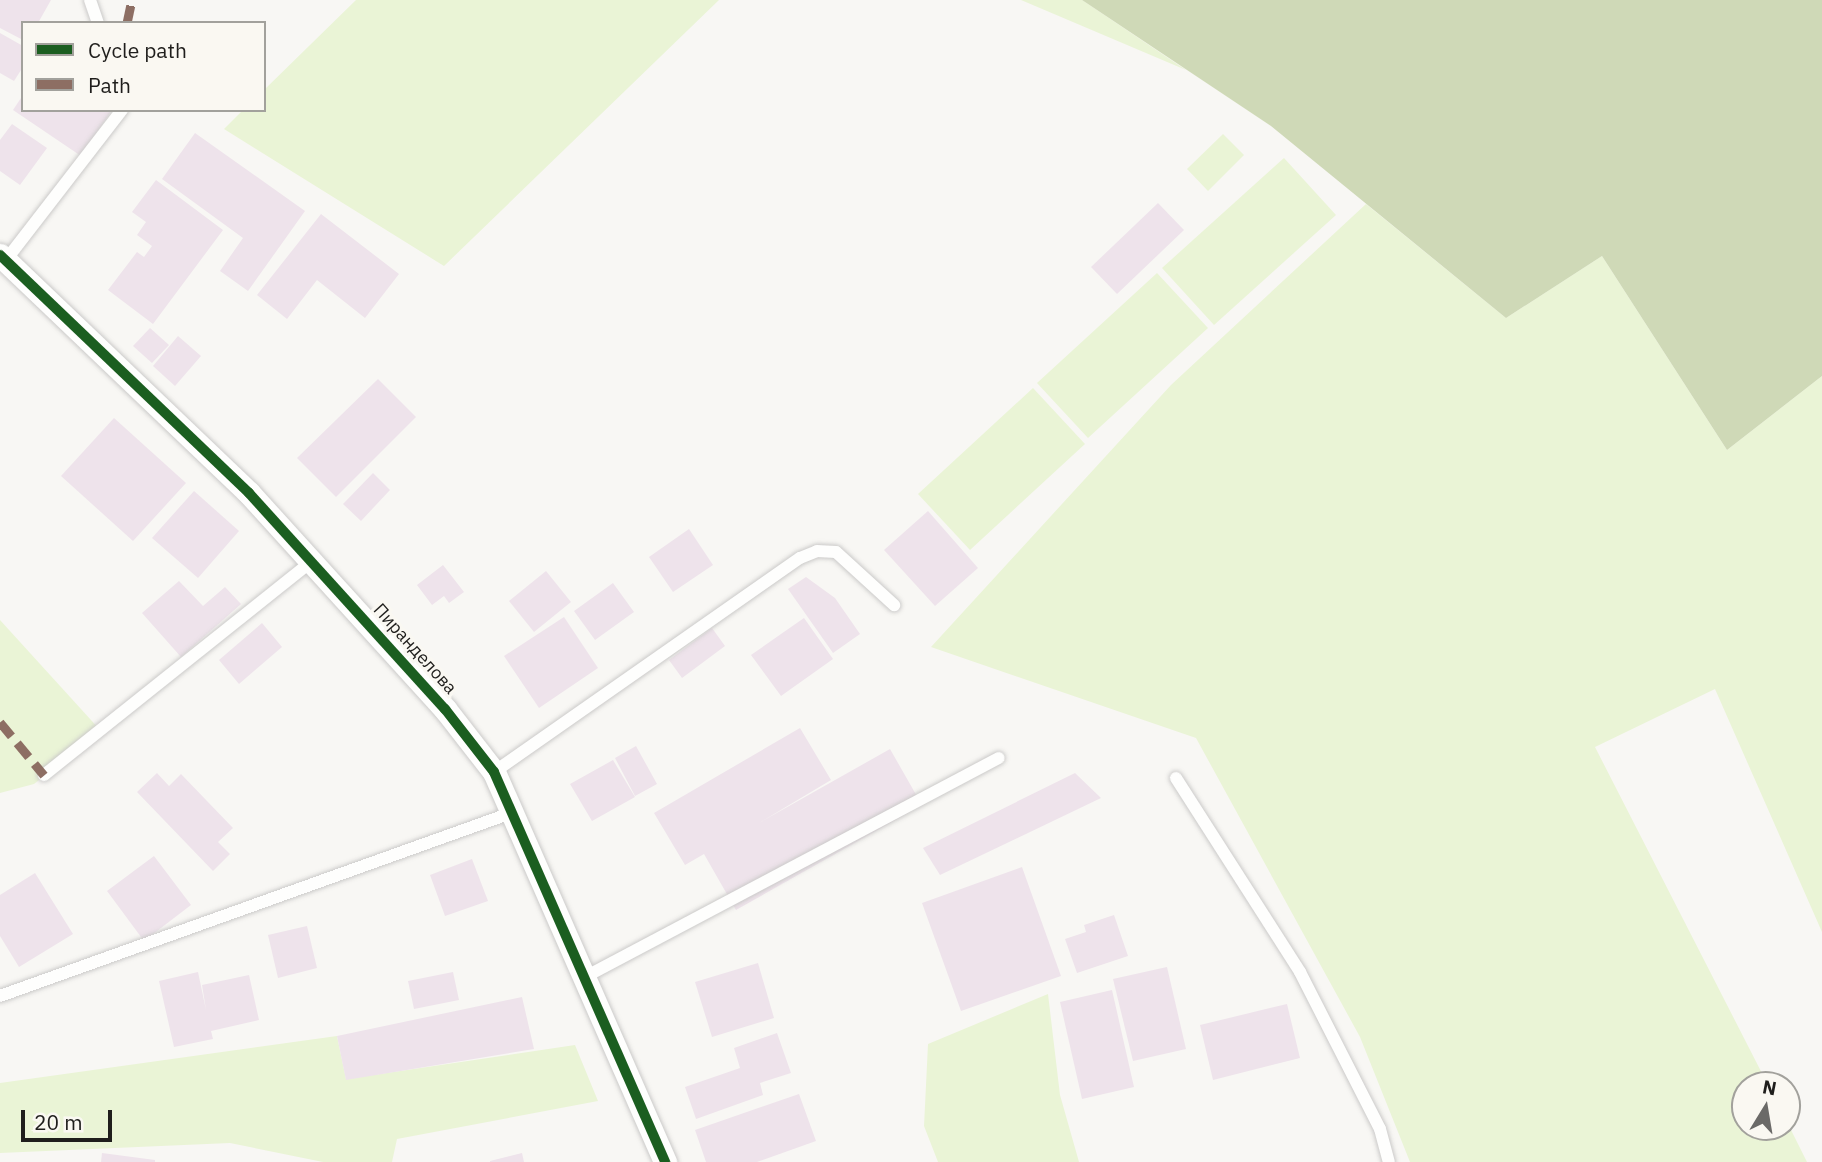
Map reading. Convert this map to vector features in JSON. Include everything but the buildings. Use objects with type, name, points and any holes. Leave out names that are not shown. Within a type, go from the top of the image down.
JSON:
[{"type":"street","name":"Пиранделова","points":[[3,257],[188,433],[313,561],[445,709],[494,772],[515,812],[665,1162]]},
{"type":"lane","points":[[90,0],[97,21]]},
{"type":"lane","points":[[3,257],[120,112]]},
{"type":"lane","points":[[494,772],[800,558],[817,551],[836,552],[894,605]]},
{"type":"lane","points":[[44,775],[313,561]]},
{"type":"lane","points":[[584,977],[999,758]]},
{"type":"lane","points":[[1176,778],[1300,972],[1380,1129],[1389,1162]]},
{"type":"lane","points":[[0,996],[515,812]]},
{"type":"green space","points":[[356,0],[719,0],[444,266],[224,129],[241,112],[266,112],[266,88]]},
{"type":"green space","points":[[1021,0],[1082,0],[1186,70]]},
{"type":"green space","points":[[1082,0],[1822,0],[1822,376],[1727,450],[1602,256],[1506,318],[1271,126]]},
{"type":"green space","points":[[1223,134],[1244,155],[1208,191],[1187,169]]},
{"type":"green space","points":[[1284,158],[1336,215],[1214,325],[1162,268]]},
{"type":"green space","points":[[1366,204],[1506,318],[1602,256],[1727,450],[1822,376],[1822,932],[1715,689],[1595,747],[1761,1071],[1731,1071],[1731,1141],[1796,1141],[1807,1162],[1410,1162],[1360,1037],[1196,738],[931,647],[1171,385]]},
{"type":"green space","points":[[1157,273],[1208,328],[1088,438],[1037,383]]},
{"type":"green space","points":[[1033,388],[1085,444],[970,550],[918,494]]},
{"type":"green space","points":[[0,620],[101,731],[34,784],[0,793]]},
{"type":"green space","points":[[1048,994],[1060,1095],[1079,1162],[938,1162],[924,1126],[928,1044]]},
{"type":"green space","points":[[337,1036],[346,1079],[575,1045],[598,1101],[397,1139],[392,1162],[323,1162],[230,1143],[0,1153],[0,1083]]},
{"type":"marked path","points":[[127,21],[132,0]]},
{"type":"marked path","points":[[0,722],[44,775]]},
{"type":"cycle path","points":[[0,255],[249,493],[445,709],[494,772],[665,1162]]}]
